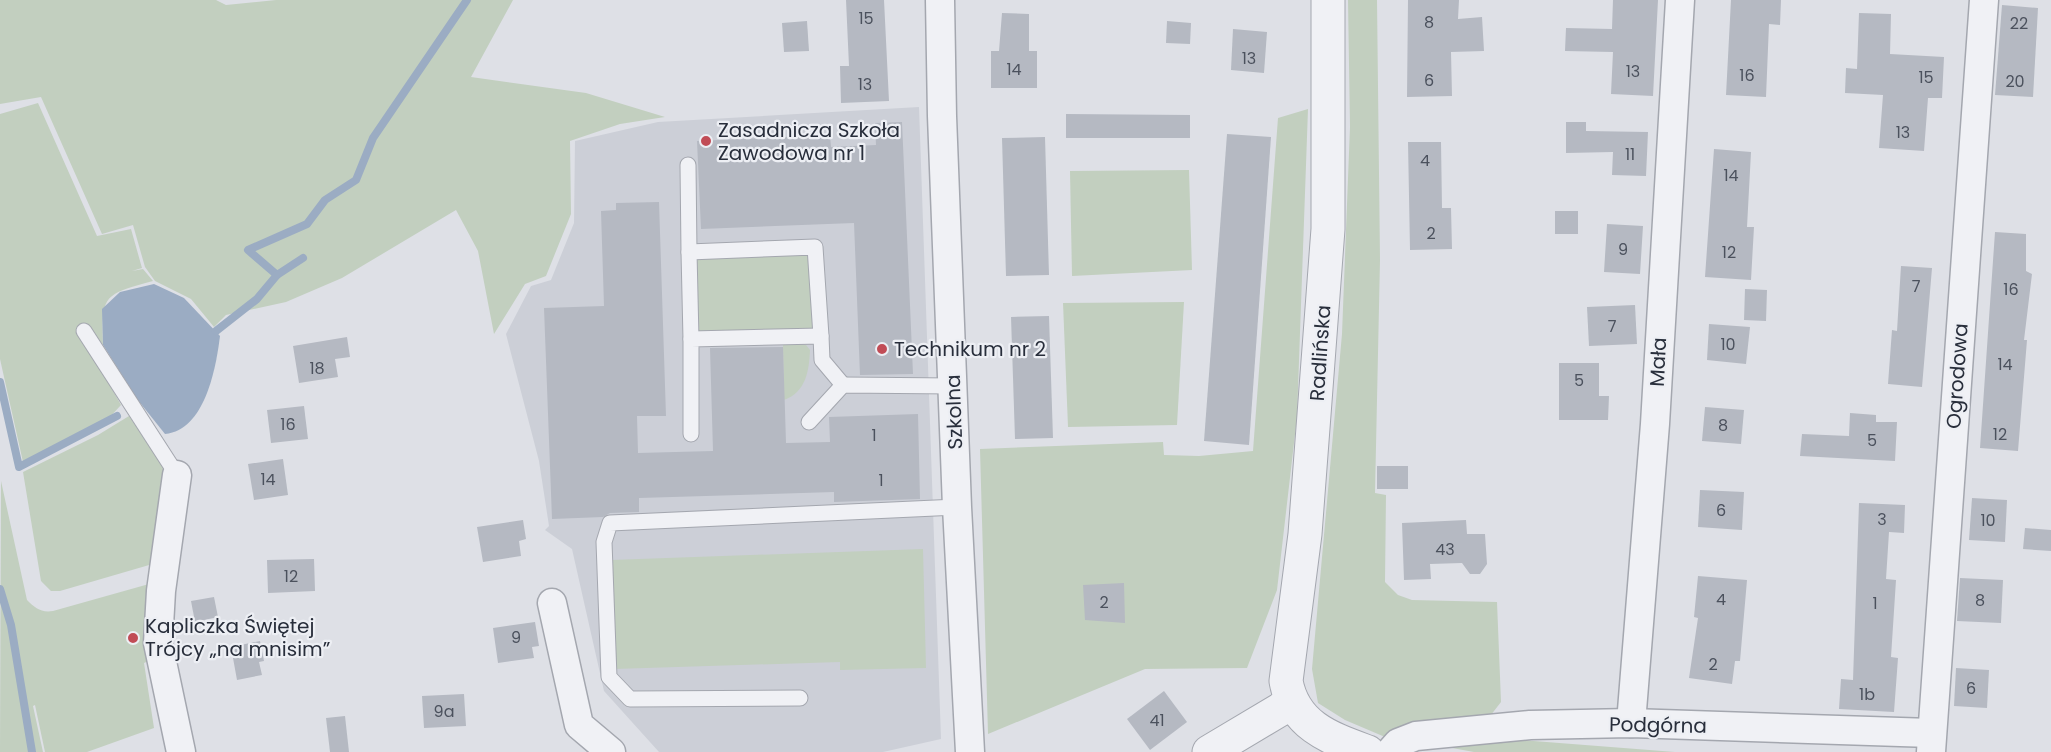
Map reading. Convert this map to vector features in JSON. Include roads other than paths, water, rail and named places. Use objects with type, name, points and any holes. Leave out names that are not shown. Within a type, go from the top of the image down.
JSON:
[{"type":"street","name":"Szkolna","points":[[940,0],[942,116],[957,507],[970,752]]},
{"type":"street","name":"Radlińska","points":[[1291,703],[1286,681],[1305,534],[1328,229],[1329,0]]},
{"type":"street","name":"Mała","points":[[1631,723],[1655,424],[1680,0]]},
{"type":"street","name":"Ogrodowa","points":[[1931,742],[1984,0]]},
{"type":"street","points":[[177,475],[161,591],[158,643],[181,752]]},
{"type":"street","points":[[552,603],[579,725],[611,752]]},
{"type":"street","points":[[1209,752],[1291,703],[1305,720],[1317,729],[1368,752]]},
{"type":"street","name":"Podgórna","points":[[1390,752],[1398,743],[1416,736],[1530,725],[1631,723],[1931,742]]},
{"type":"lane","points":[[688,165],[691,434]]},
{"type":"lane","points":[[689,252],[815,247],[822,360],[843,385]]},
{"type":"lane","points":[[84,331],[177,475]]},
{"type":"lane","points":[[691,339],[821,336]]},
{"type":"lane","points":[[808,422],[843,385],[953,386]]},
{"type":"lane","points":[[800,698],[630,699],[609,677],[604,542],[610,523],[957,507]]},
{"type":"water","points":[[154,284],[184,298],[220,336],[211,380],[199,410],[190,422],[179,430],[165,434],[137,399],[103,345],[102,309],[120,292]]},
{"type":"waterway","points":[[277,275],[248,250],[307,224],[325,200],[356,180],[373,138],[467,0]]},
{"type":"waterway","points":[[216,331],[257,299],[277,275],[303,258]]},
{"type":"waterway","points":[[0,382],[19,467],[117,416]]},
{"type":"waterway","points":[[0,589],[11,625],[32,752]]},
{"type":"place","name":"Zasadnicza Szkoła Zawodowa nr 1","points":[[706,141]]},
{"type":"place","name":"Technikum nr 2","points":[[882,349]]},
{"type":"place","name":"Kapliczka Świętej Trójcy „na mnisim”","points":[[133,638]]}]
